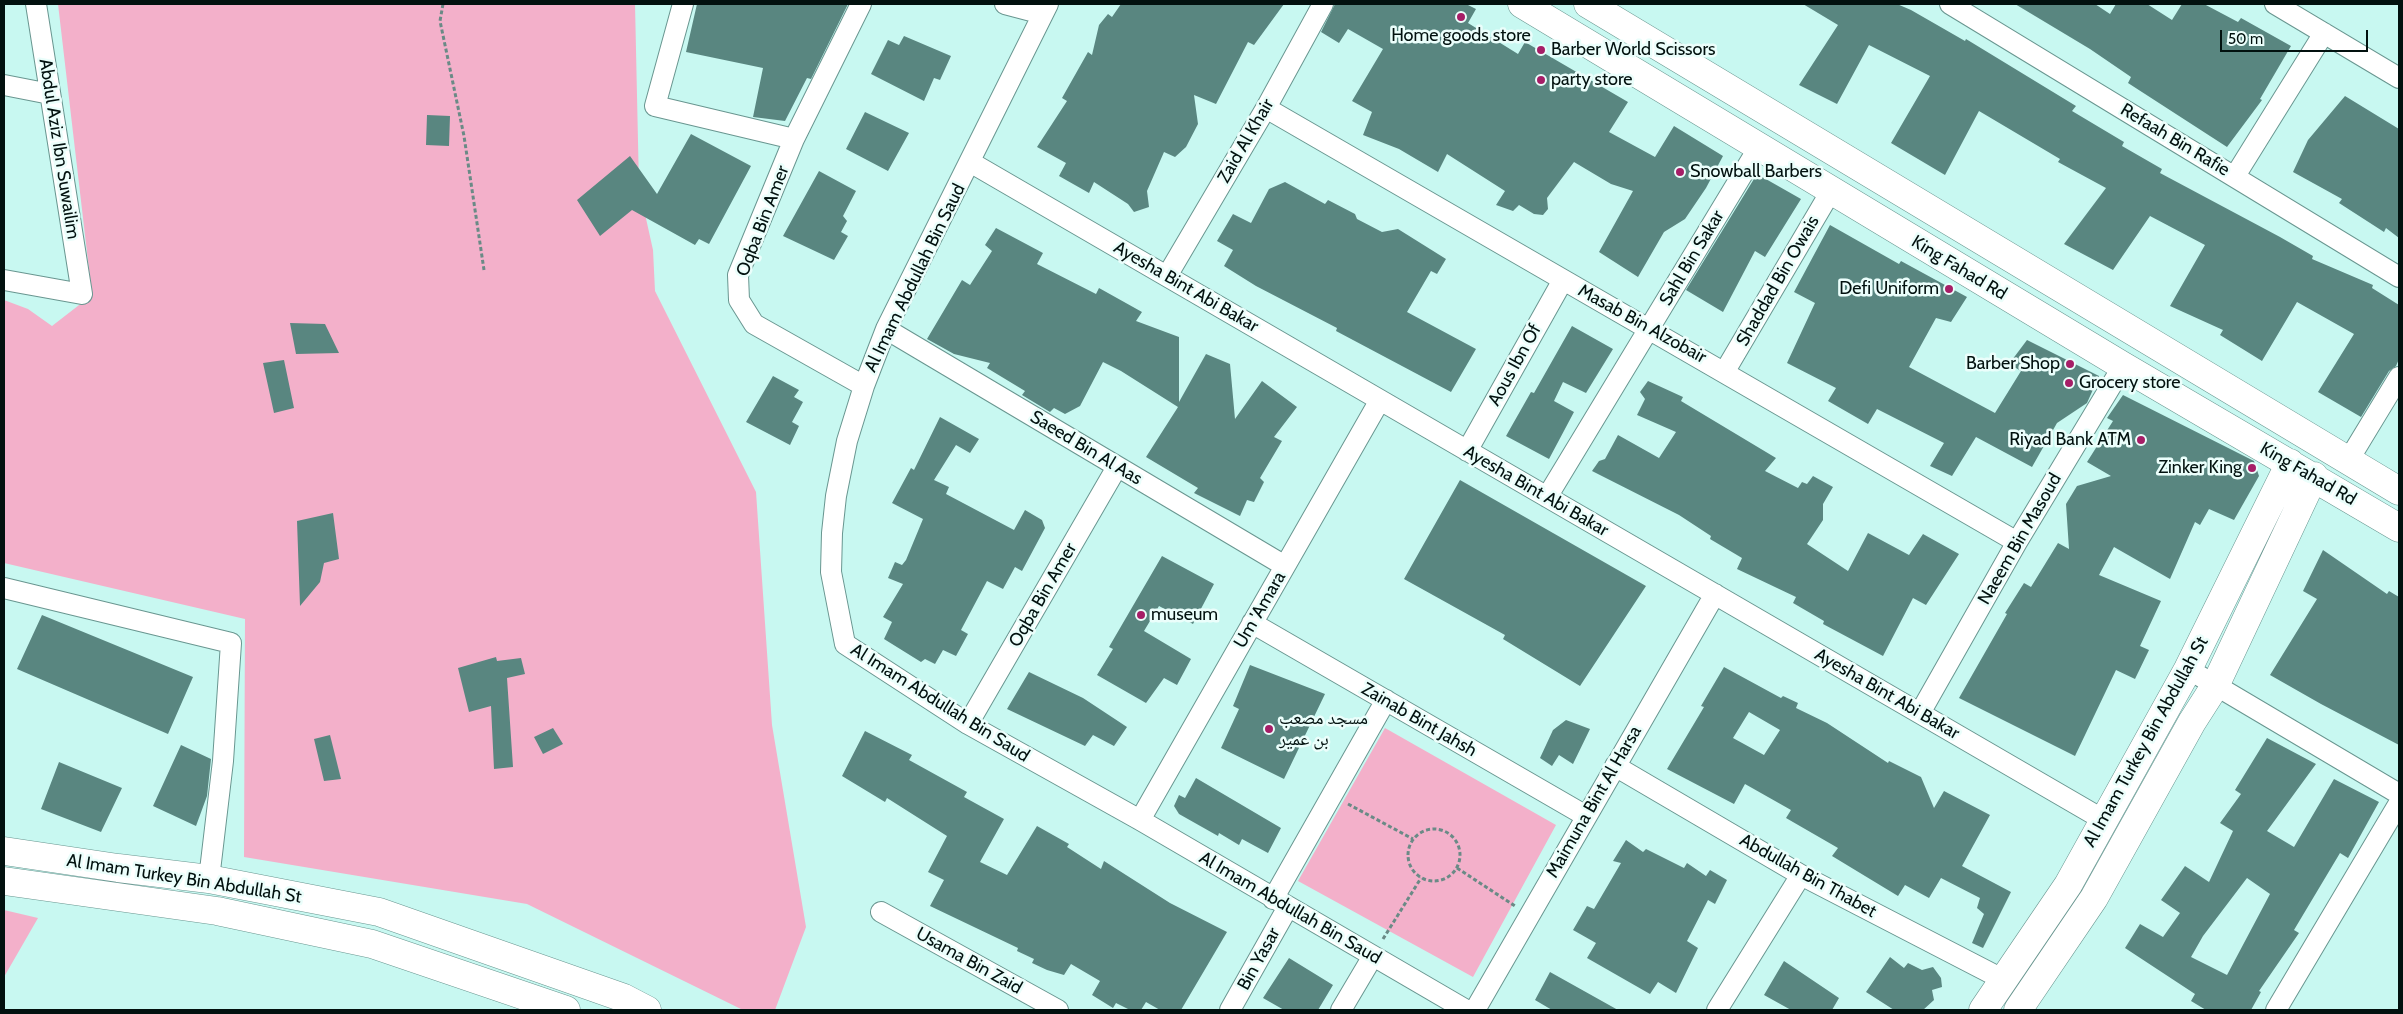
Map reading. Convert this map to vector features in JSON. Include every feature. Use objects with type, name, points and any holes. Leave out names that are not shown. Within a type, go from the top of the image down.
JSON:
[{"type":"street","name":"Abdul Aziz Ibn Suwailim","points":[[4,280],[82,294],[36,4]]},
{"type":"street","points":[[683,4],[655,106],[794,139]]},
{"type":"street","name":"Oqba Bin Amer","points":[[861,4],[794,139],[738,275],[739,300],[754,324],[864,386]]},
{"type":"street","points":[[1005,4],[1047,7]]},
{"type":"street","name":"Zaid Al Khair","points":[[1167,276],[1266,108],[1323,4]]},
{"type":"street","name":"King Fahad Rd","points":[[1522,4],[2123,366],[2399,528]]},
{"type":"street","name":"King Fahad Rd","points":[[1588,4],[2399,491]]},
{"type":"street","name":"Refaah Bin Rafie","points":[[1950,4],[2399,277]]},
{"type":"street","points":[[2275,4],[2399,78]]},
{"type":"street","name":"Al Imam Abdullah Bin Saud","points":[[1047,7],[886,329],[864,386],[847,441],[836,496],[832,533],[831,572],[845,644],[968,724],[1140,820],[1466,1010]]},
{"type":"street","points":[[2235,176],[2324,33]]},
{"type":"street","points":[[4,84],[50,94]]},
{"type":"street","name":"Masab Bin Alzobair","points":[[1266,108],[1650,330],[1725,371],[2017,542]]},
{"type":"street","name":"Sahl Bin Sakar","points":[[1546,497],[1650,330],[1759,147]]},
{"type":"street","name":"Ayesha Bint Abi Bakar","points":[[970,162],[2102,819]]},
{"type":"street","name":"Shaddad Bin Owais","points":[[1725,371],[1831,191]]},
{"type":"street","name":"Aous Ibn Of","points":[[1467,450],[1563,280]]},
{"type":"street","name":"Saeed Bin Al Aas","points":[[886,329],[1285,566]]},
{"type":"street","name":"Naeem Bin Masoud","points":[[1920,713],[2017,542],[2123,366]]},
{"type":"street","points":[[2348,461],[2399,377]]},
{"type":"street","name":"Um 'Amara","points":[[1140,820],[1380,400]]},
{"type":"street","name":"Oqba Bin Amer","points":[[968,724],[1117,467]]},
{"type":"street","name":"Al Imam Turkey Bin Abdullah St","points":[[1983,1010],[2068,885],[2102,819],[2302,470]]},
{"type":"street","name":"Al Imam Turkey Bin Abdullah St","points":[[2018,1010],[2094,898],[2192,722],[2215,686],[2302,470]]},
{"type":"street","points":[[4,588],[231,643],[223,761],[209,879]]},
{"type":"street","name":"Maimuna Bint Al Harsa","points":[[1475,1010],[1614,766],[1715,594]]},
{"type":"street","name":"Zainab Bint Jahsh","points":[[1252,623],[1586,816]]},
{"type":"street","points":[[2188,669],[2399,794]]},
{"type":"street","name":"Bin Yasar","points":[[1230,1010],[1280,903],[1386,700]]},
{"type":"street","name":"Abdullah Bin Thabet","points":[[1614,766],[1801,875],[2004,980]]},
{"type":"street","points":[[2276,1010],[2399,803]]},
{"type":"street","name":"Al Imam Turkey Bin Abdullah St","points":[[4,850],[118,868],[209,879],[378,912],[624,998],[647,1010]]},
{"type":"street","points":[[1717,1010],[1801,875]]},
{"type":"street","name":"Al Imam Turkey Bin Abdullah St","points":[[4,880],[217,911],[372,944],[566,1010]]},
{"type":"street","name":"Usama Bin Zaid","points":[[881,912],[1058,1010]]},
{"type":"street","points":[[1341,1010],[1373,956]]},
{"type":"path","points":[[443,4],[440,21],[464,136],[484,270]]},
{"type":"path","points":[[1343,801],[1413,839]]},
{"type":"path","points":[[1428,830],[1444,831],[1452,836],[1460,851],[1457,868],[1452,874],[1437,881],[1421,878],[1414,872],[1408,856],[1413,839],[1428,830]]},
{"type":"path","points":[[1457,868],[1512,905]]},
{"type":"path","points":[[1390,928],[1421,878]]},
{"type":"shaded area","points":[[58,4],[635,4],[639,187],[653,250],[655,291],[756,492],[772,725],[806,927],[775,1010],[743,1010],[527,904],[244,857],[245,619],[4,563],[4,300],[28,309],[52,326],[92,295]]},
{"type":"shaded area","points":[[1385,728],[1556,825],[1473,977],[1298,881]]},
{"type":"shaded area","points":[[4,910],[38,918],[4,977]]},
{"type":"building","points":[[697,4],[848,4],[811,79],[807,78],[785,121],[753,117],[763,68],[686,52]]},
{"type":"building","points":[[1121,4],[1284,4],[1254,45],[1248,42],[1216,104],[1194,95],[1198,124],[1186,147],[1175,157],[1164,152],[1147,191],[1149,207],[1134,212],[1128,204],[1094,182],[1089,193],[1059,176],[1066,163],[1037,147],[1067,101],[1062,98],[1088,52],[1092,55],[1099,25],[1108,14],[1112,17]]},
{"type":"building","points":[[1335,4],[1466,4],[1476,9],[1468,23],[1518,54],[1525,42],[1628,102],[1609,132],[1655,157],[1674,126],[1723,156],[1706,188],[1685,219],[1664,232],[1638,277],[1599,252],[1633,191],[1611,184],[1574,162],[1547,198],[1548,209],[1543,215],[1534,214],[1519,205],[1513,211],[1496,205],[1505,191],[1447,154],[1438,172],[1399,149],[1363,135],[1372,112],[1352,101],[1383,49],[1348,29],[1339,43],[1321,32]]},
{"type":"building","points":[[1803,4],[1897,4],[1911,10],[1965,41],[1966,39],[2076,106],[2072,111],[2124,142],[2122,146],[2162,169],[2160,173],[2280,237],[2313,256],[2312,259],[2373,285],[2372,288],[2399,305],[2399,359],[2396,366],[2389,371],[2361,417],[2318,392],[2354,334],[2297,302],[2262,361],[2220,335],[2223,330],[2170,306],[2205,245],[2150,216],[2113,270],[2064,244],[2106,188],[2058,162],[2060,159],[1979,111],[1945,175],[1891,143],[1930,76],[1869,45],[1837,104],[1799,85],[1838,25]]},
{"type":"building","points":[[2015,4],[2095,4],[2110,14],[2116,4],[2147,4],[2172,20],[2182,4],[2204,4],[2238,22],[2241,18],[2291,46],[2260,99],[2262,100],[2227,147],[2128,83],[2131,77],[2090,49]]},
{"type":"building","points":[[904,36],[951,56],[940,80],[934,78],[924,101],[871,74],[888,40],[899,45]]},
{"type":"building","points":[[2345,96],[2399,129],[2399,238],[2386,228],[2384,232],[2339,203],[2342,199],[2293,172],[2308,140]]},
{"type":"building","points":[[865,112],[909,133],[888,171],[846,149]]},
{"type":"building","points":[[427,115],[450,116],[449,146],[426,145]]},
{"type":"building","points":[[691,134],[751,166],[709,244],[699,239],[695,245],[632,210],[600,236],[577,200],[630,156],[657,194]]},
{"type":"building","points":[[819,171],[856,191],[843,216],[847,221],[841,232],[848,236],[834,260],[783,236]]},
{"type":"building","points":[[1757,174],[1801,199],[1765,257],[1755,251],[1723,312],[1686,290]]},
{"type":"building","points":[[1285,182],[1325,204],[1328,200],[1355,214],[1357,219],[1382,232],[1398,229],[1446,259],[1437,274],[1431,271],[1407,312],[1476,349],[1451,392],[1336,331],[1337,328],[1256,286],[1224,266],[1233,250],[1217,241],[1233,214],[1251,223],[1269,189]]},
{"type":"building","points":[[1830,225],[1899,264],[1901,261],[1967,297],[1951,322],[1936,318],[1909,367],[1995,413],[2021,371],[2009,364],[2027,340],[2099,376],[2087,403],[2057,423],[2032,467],[1976,437],[1952,476],[1930,466],[1944,443],[1877,409],[1868,424],[1828,401],[1836,388],[1787,363],[1815,303],[1794,292]]},
{"type":"building","points":[[996,228],[1043,253],[1037,264],[1096,294],[1099,288],[1142,312],[1136,321],[1179,337],[1179,402],[1206,354],[1230,364],[1235,419],[1262,381],[1297,407],[1274,437],[1282,441],[1260,478],[1264,482],[1254,502],[1247,500],[1240,516],[1194,493],[1198,488],[1146,457],[1178,407],[1121,371],[1103,362],[1080,406],[1065,414],[1054,408],[1050,412],[1022,395],[1025,391],[987,368],[990,363],[954,354],[927,339],[962,280],[970,285],[992,251],[985,245]]},
{"type":"building","points":[[290,323],[325,324],[339,353],[296,354]]},
{"type":"building","points":[[1572,326],[1613,349],[1586,393],[1563,382],[1554,401],[1574,412],[1549,459],[1506,436],[1531,392],[1534,393]]},
{"type":"building","points":[[284,360],[294,408],[274,413],[263,363]]},
{"type":"building","points":[[773,376],[799,390],[794,397],[803,402],[792,422],[799,426],[790,445],[746,422]]},
{"type":"building","points":[[1648,381],[1683,397],[1681,401],[1776,458],[1765,471],[1798,488],[1802,482],[1807,484],[1813,476],[1833,487],[1823,504],[1823,520],[1807,544],[1848,571],[1868,533],[1909,555],[1923,534],[1959,554],[1926,605],[1913,598],[1883,656],[1823,624],[1824,621],[1793,603],[1796,597],[1737,569],[1742,558],[1710,539],[1711,536],[1679,515],[1592,471],[1599,461],[1605,459],[1618,435],[1659,458],[1676,432],[1637,415],[1645,399],[1640,392]]},
{"type":"building","points":[[2123,395],[2254,461],[2259,476],[2234,520],[2209,509],[2200,525],[2195,522],[2170,579],[2114,547],[2099,575],[2161,601],[2140,646],[2149,650],[2135,679],[2116,670],[2075,756],[1959,698],[2007,614],[2005,613],[2024,583],[2031,587],[2058,543],[2069,549],[2066,504],[2077,486],[2111,476],[2087,462],[2113,421],[2107,418]]},
{"type":"building","points":[[940,417],[979,439],[970,453],[956,445],[934,480],[949,487],[946,494],[1014,530],[1025,510],[1042,520],[1045,528],[1022,571],[1015,567],[1003,589],[987,581],[961,630],[968,634],[956,656],[943,650],[935,664],[925,659],[921,662],[884,639],[892,622],[883,617],[903,584],[888,578],[895,562],[902,565],[906,560],[923,519],[892,503],[911,468],[914,470]]},
{"type":"building","points":[[1460,480],[1646,586],[1580,686],[1503,639],[1505,635],[1404,579]]},
{"type":"building","points":[[333,513],[339,559],[324,563],[320,582],[300,606],[297,521]]},
{"type":"building","points":[[2323,550],[2387,594],[2389,591],[2399,597],[2399,745],[2270,675],[2317,599],[2303,591]]},
{"type":"building","name":"museum","points":[[1162,556],[1214,584],[1193,624],[1159,606],[1144,631],[1191,659],[1177,685],[1164,678],[1146,703],[1097,675],[1113,649],[1109,647]]},
{"type":"building","points":[[42,615],[193,677],[168,734],[17,669]]},
{"type":"building","points":[[496,657],[497,661],[521,658],[525,674],[507,678],[513,767],[494,769],[491,706],[469,712],[458,668]]},
{"type":"building","name":"مسجد مصعب بن عمير","points":[[1250,665],[1325,694],[1284,779],[1221,748],[1239,709],[1233,706]]},
{"type":"building","points":[[1724,667],[1781,698],[1783,696],[1798,703],[1796,708],[1827,723],[1888,763],[1889,761],[1921,777],[1934,808],[1944,791],[1990,815],[1962,866],[2011,892],[1983,948],[1972,943],[1984,914],[1977,908],[1980,898],[1941,878],[1929,898],[1905,885],[1898,896],[1832,856],[1838,848],[1786,818],[1791,810],[1745,784],[1734,804],[1667,769],[1704,707],[1701,706]],"holes":[[[1749,712],[1780,730],[1764,755],[1733,738]]]},
{"type":"building","points":[[1029,672],[1083,698],[1127,727],[1114,746],[1093,735],[1085,746],[1007,709]]},
{"type":"building","points":[[1566,720],[1590,729],[1573,764],[1559,755],[1552,766],[1540,758],[1553,730]]},
{"type":"building","points":[[553,728],[563,744],[543,754],[534,737]]},
{"type":"building","points":[[865,731],[912,755],[909,760],[967,792],[964,797],[1004,819],[980,862],[1007,875],[1037,826],[1069,844],[1067,847],[1101,869],[1104,861],[1170,903],[1227,932],[1181,1010],[1160,1010],[1146,1002],[1141,1010],[1130,1010],[1116,1003],[1113,1008],[1092,995],[1100,981],[1071,964],[1064,975],[1047,970],[1032,963],[1034,959],[1017,951],[1018,948],[930,906],[944,880],[928,872],[947,836],[887,798],[885,802],[842,776]]},
{"type":"building","points":[[330,735],[341,779],[324,781],[314,739]]},
{"type":"building","points":[[2267,738],[2316,764],[2267,831],[2294,847],[2334,779],[2379,802],[2348,858],[2340,853],[2294,930],[2299,933],[2259,991],[2261,992],[2251,1010],[2206,1010],[2191,1001],[2195,994],[2125,948],[2140,924],[2163,937],[2180,913],[2161,900],[2185,866],[2209,882],[2233,831],[2220,823],[2241,794],[2235,790]],"holes":[[[2247,878],[2270,894],[2227,975],[2191,957],[2203,936]]]},
{"type":"building","points":[[181,745],[211,759],[207,796],[196,826],[153,806]]},
{"type":"building","points":[[59,762],[122,788],[101,832],[41,809]]},
{"type":"building","points":[[1196,778],[1281,828],[1268,853],[1242,839],[1239,845],[1219,833],[1218,836],[1179,814],[1174,806],[1179,795],[1185,798]]},
{"type":"building","points":[[1626,840],[1643,852],[1646,849],[1684,868],[1687,863],[1706,876],[1710,870],[1727,880],[1715,904],[1708,900],[1687,941],[1698,948],[1676,993],[1658,982],[1650,994],[1587,958],[1596,943],[1573,930],[1587,906],[1594,909],[1621,863],[1613,861]]},
{"type":"building","points":[[1890,957],[1904,968],[1908,963],[1922,970],[1933,967],[1941,978],[1942,987],[1932,990],[1934,1000],[1923,1010],[1894,1010],[1866,992]]},
{"type":"building","points":[[1289,958],[1333,985],[1318,1010],[1284,1010],[1263,998]]},
{"type":"building","points":[[1784,961],[1839,998],[1832,1010],[1791,1010],[1764,995]]},
{"type":"building","points":[[1550,972],[1618,1010],[1552,1010],[1535,1000]]},
{"type":"place","name":"Home goods store","points":[[1461,17]]},
{"type":"place","name":"Barber World Scissors","points":[[1541,50]]},
{"type":"place","name":"party store","points":[[1541,80]]},
{"type":"place","name":"Snowball Barbers","points":[[1680,172]]},
{"type":"place","name":"Defi Uniform","points":[[1949,289]]},
{"type":"place","name":"Barber Shop","points":[[2070,364]]},
{"type":"place","name":"Grocery store","points":[[2069,383]]},
{"type":"place","name":"Riyad Bank ATM","points":[[2141,440]]},
{"type":"place","name":"Zinker King","points":[[2252,468]]},
{"type":"place","name":"museum","points":[[1141,615]]},
{"type":"place","name":"مسجد مصعب بن عمير","points":[[1269,729]]}]
